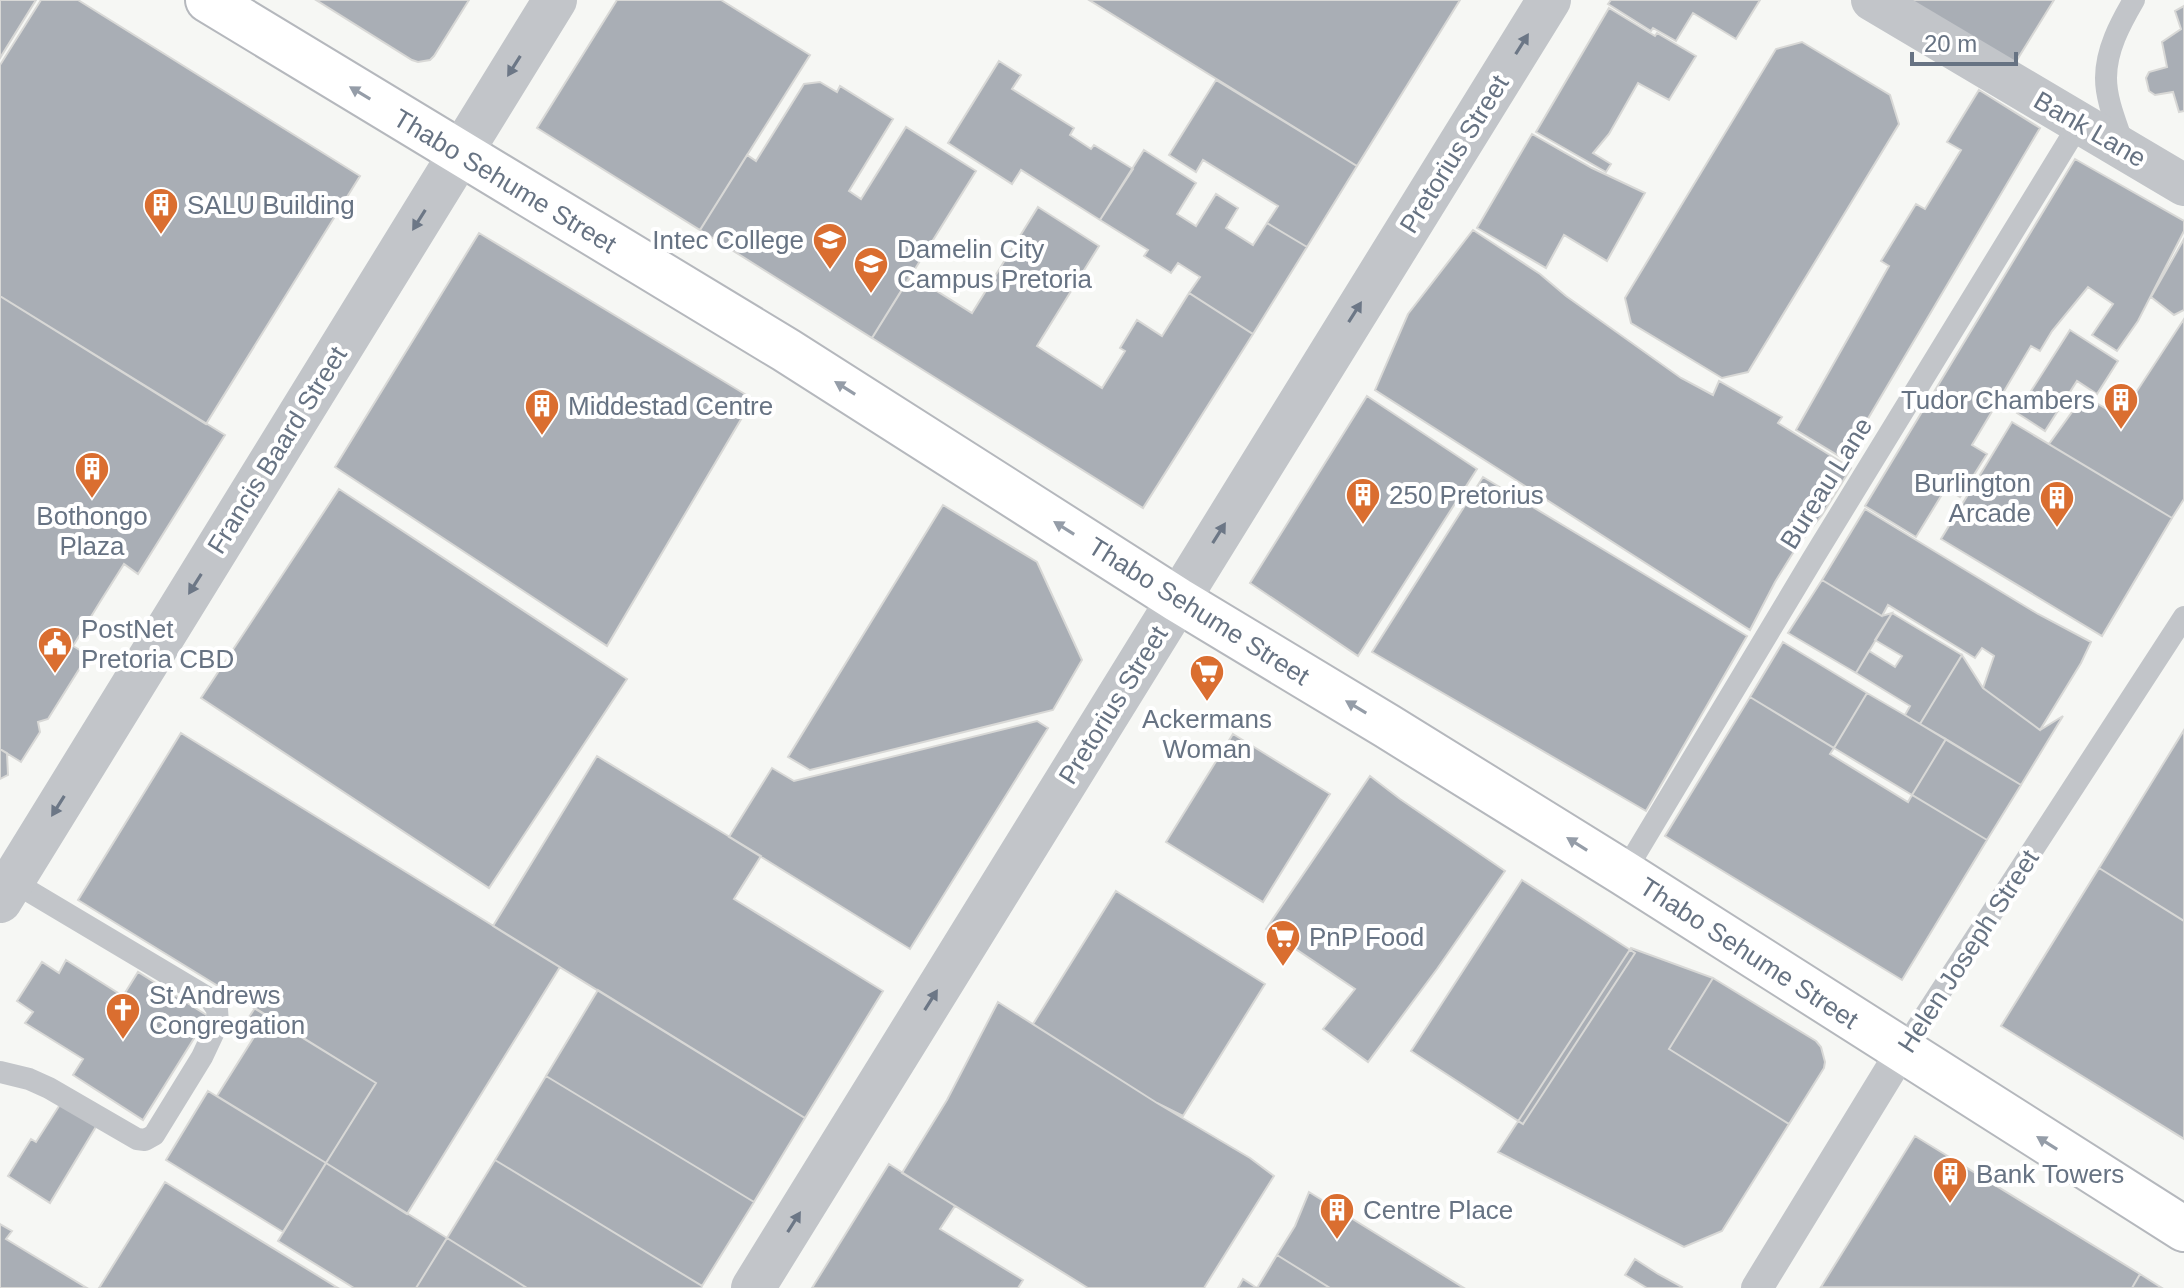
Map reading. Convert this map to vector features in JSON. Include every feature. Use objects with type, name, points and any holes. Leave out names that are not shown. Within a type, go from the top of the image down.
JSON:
[{"type":"main road","name":"Thabo Sehume Street","points":[[208,0],[786,350],[1178,600],[1624,873],[2184,1229]]},
{"type":"street","name":"Francis Baard Street","points":[[6,891],[555,0]]},
{"type":"street","name":"Pretorius Street","points":[[753,1288],[1549,0]]},
{"type":"street","name":"Bank Lane","points":[[1872,0],[2184,185]]},
{"type":"street","name":"Helen Joseph Street","points":[[1757,1288],[1902,1051]]},
{"type":"lane","points":[[2124,148],[2108,97],[2106,78],[2110,51],[2120,24],[2134,0]]},
{"type":"lane","name":"Bureau Lane","points":[[1624,873],[2079,124]]},
{"type":"lane","name":"Helen Joseph Street","points":[[1902,1051],[2184,617]]},
{"type":"lane","points":[[0,1072],[29,1079],[137,1139],[145,1140],[154,1135],[202,1057],[218,1023],[217,1009],[210,999],[6,891]]},
{"type":"building","points":[[0,0],[36,0],[0,58]]},
{"type":"building","name":"SALU Building","points":[[41,0],[78,0],[360,176],[206,424],[0,296],[0,65]]},
{"type":"building","points":[[316,0],[469,0],[434,56],[418,62]]},
{"type":"building","points":[[617,0],[721,0],[810,55],[700,230],[537,128]]},
{"type":"building","points":[[1089,0],[1460,0],[1357,166]]},
{"type":"building","points":[[1611,0],[1760,0],[1736,39],[1693,13],[1676,41],[1653,28],[1651,31],[1608,4]]},
{"type":"building","points":[[1903,0],[2054,0],[2012,68]]},
{"type":"building","points":[[2184,6],[2184,111],[2179,112],[2173,92],[2155,95],[2149,91],[2146,78],[2149,72],[2167,67],[2162,42],[2181,29],[2175,11]]},
{"type":"building","points":[[1609,8],[1696,56],[1669,100],[1638,83],[1609,134],[1593,153],[1611,164],[1606,172],[1536,132]]},
{"type":"building","points":[[1802,42],[1890,95],[1899,124],[1748,372],[1722,378],[1631,323],[1625,298],[1776,49]]},
{"type":"building","points":[[999,61],[1021,75],[1012,89],[1074,128],[1070,135],[1091,149],[1094,145],[1133,169],[1100,220],[1021,170],[1012,184],[948,143]]},
{"type":"building","points":[[1216,80],[1357,166],[1307,247],[1267,223],[1278,206],[1203,160],[1196,172],[1169,155]]},
{"type":"building","points":[[820,82],[837,92],[840,86],[893,119],[849,191],[861,199],[906,127],[976,171],[872,338],[700,230],[747,155],[756,161],[804,84]]},
{"type":"building","points":[[1979,90],[2040,128],[1844,459],[1796,430],[1889,266],[1881,261],[1916,204],[1925,209],[1961,150],[1947,142]]},
{"type":"building","points":[[1532,134],[1645,193],[1607,261],[1564,235],[1546,268],[1477,228]]},
{"type":"building","points":[[1144,150],[1196,183],[1177,214],[1196,226],[1216,194],[1238,208],[1226,228],[1253,245],[1267,223],[1307,247],[1253,334],[1189,293],[1200,277],[1178,263],[1171,273],[1144,256],[1148,250],[1100,220]]},
{"type":"building","points":[[2075,159],[2184,221],[2184,231],[2138,321],[2117,351],[2092,335],[2113,304],[2088,287],[2040,351],[2031,346],[1972,445],[1987,454],[1960,497],[1946,488],[1916,537],[1865,506]]},
{"type":"building","points":[[1038,207],[1099,246],[1037,346],[1102,388],[1125,351],[1120,348],[1137,320],[1162,336],[1189,293],[1253,334],[1143,508],[872,338],[911,275],[972,313]]},
{"type":"building","points":[[1473,230],[1540,274],[1681,378],[1713,395],[1719,381],[1782,417],[1778,423],[1851,468],[1822,515],[1796,548],[1750,630],[1375,390],[1408,314]]},
{"type":"building","name":"Middestad Centre","points":[[479,233],[753,399],[607,646],[335,467]]},
{"type":"building","points":[[2184,239],[2184,310],[2174,315],[2151,297]]},
{"type":"building","name":"Bothongo Plaza","points":[[0,296],[225,435],[138,574],[124,564],[100,602],[73,646],[88,655],[48,719],[38,722],[40,732],[21,762],[0,749]]},
{"type":"building","name":"Tudor Chambers","points":[[2184,319],[2184,499],[2172,518],[2049,444],[2075,408],[2098,404],[2120,417]]},
{"type":"building","points":[[2070,330],[2118,361],[2097,394],[2077,381],[2045,431],[2017,413]]},
{"type":"building","name":"250 Pretorius","points":[[1367,396],[1477,469],[1358,656],[1250,583]]},
{"type":"building","name":"Burlington Arcade","points":[[2012,422],[2172,518],[2102,636],[1941,539]]},
{"type":"building","points":[[1483,477],[1747,636],[1646,811],[1372,652]]},
{"type":"building","points":[[339,489],[627,679],[489,888],[201,698]]},
{"type":"building","points":[[943,505],[1037,562],[1082,660],[1053,710],[810,770],[788,757]]},
{"type":"building","points":[[1865,509],[2038,614],[2091,642],[2040,730],[1983,688],[1994,656],[1982,648],[1975,658],[1888,605],[1882,616],[1822,580]]},
{"type":"building","points":[[1822,580],[1882,616],[1892,613],[1856,673],[1788,633]]},
{"type":"building","points":[[1892,613],[1962,655],[1920,724],[1905,715],[1910,706],[1856,673],[1869,651],[1895,667],[1902,656],[1875,640]]},
{"type":"building","points":[[1783,642],[1867,693],[1834,748],[1750,697]]},
{"type":"building","points":[[1962,655],[1983,688],[2040,730],[2063,716],[2021,785],[1920,724]]},
{"type":"building","points":[[1867,693],[1946,739],[1912,795],[1834,748]]},
{"type":"building","points":[[1750,697],[1834,748],[1830,754],[1908,802],[1912,795],[1987,840],[1902,980],[1665,836]]},
{"type":"building","points":[[1037,721],[1048,728],[910,949],[729,837],[772,768],[794,781]]},
{"type":"building","points":[[2184,730],[2184,921],[2099,868]]},
{"type":"building","points":[[181,733],[560,967],[407,1214],[326,1163],[376,1083],[78,900]]},
{"type":"building","points":[[1233,734],[1330,794],[1263,902],[1166,842]]},
{"type":"building","points":[[1946,739],[2021,785],[1987,840],[1912,795]]},
{"type":"building","points":[[0,749],[7,753],[8,775],[0,779]]},
{"type":"building","points":[[597,756],[761,856],[734,899],[883,991],[805,1118],[493,926]]},
{"type":"building","points":[[1370,776],[1505,871],[1368,1062],[1323,1029],[1355,989],[1266,929]]},
{"type":"building","points":[[2099,868],[2184,921],[2184,1139],[2001,1026]]},
{"type":"building","points":[[1522,880],[1635,953],[1523,1124],[1411,1051]]},
{"type":"building","points":[[1116,891],[1265,984],[1183,1116],[1157,1103],[1033,1024]]},
{"type":"building","points":[[1631,948],[1713,978],[1669,1049],[1789,1124],[1722,1231],[1684,1247],[1498,1152]]},
{"type":"building","name":"St Andrews Congregation","points":[[66,960],[123,996],[138,972],[208,1016],[143,1120],[73,1075],[83,1059],[25,1023],[33,1012],[17,1001],[42,962],[59,973]]},
{"type":"building","points":[[1713,978],[1821,1047],[1824,1068],[1789,1124],[1669,1049]]},
{"type":"building","points":[[598,990],[805,1118],[754,1202],[546,1076]]},
{"type":"building","points":[[998,1002],[1250,1158],[1274,1176],[1204,1288],[1088,1288],[902,1173],[947,1100]]},
{"type":"building","points":[[255,1008],[376,1083],[326,1163],[217,1096],[254,1037],[241,1029]]},
{"type":"building","points":[[546,1076],[754,1202],[702,1286],[495,1160]]},
{"type":"building","points":[[208,1091],[326,1163],[283,1232],[166,1160]]},
{"type":"building","points":[[61,1103],[97,1125],[50,1203],[8,1176],[31,1139],[36,1142]]},
{"type":"building","name":"Bank Towers","points":[[1915,1136],[2140,1274],[2132,1288],[1821,1287]]},
{"type":"building","points":[[495,1160],[701,1288],[527,1288],[447,1238]]},
{"type":"building","points":[[326,1163],[447,1238],[416,1288],[354,1288],[278,1241]]},
{"type":"building","points":[[889,1164],[955,1206],[940,1229],[1023,1280],[1018,1288],[812,1288]]},
{"type":"building","points":[[165,1182],[338,1288],[99,1288]]},
{"type":"building","name":"Centre Place","points":[[1309,1192],[1464,1288],[1330,1288],[1277,1255],[1295,1226]]},
{"type":"building","points":[[0,1224],[12,1231],[6,1239],[87,1288],[0,1288]]},
{"type":"building","points":[[447,1238],[527,1288],[416,1288]]},
{"type":"building","points":[[1277,1255],[1330,1288],[1257,1288]]},
{"type":"building","points":[[1635,1259],[1682,1287],[1647,1288],[1625,1275]]},
{"type":"building","points":[[2140,1274],[2162,1288],[2132,1288]]},
{"type":"building","points":[[1243,1279],[1257,1288],[1238,1288]]},
{"type":"place","name":"SALU Building","points":[[161,236]]},
{"type":"place","name":"Intec College","points":[[830,271]]},
{"type":"place","name":"Damelin City Campus Pretoria","points":[[871,295]]},
{"type":"place","name":"Tudor Chambers","points":[[2121,431]]},
{"type":"place","name":"Middestad Centre","points":[[542,437]]},
{"type":"place","name":"Bothongo Plaza","points":[[92,500]]},
{"type":"place","name":"250 Pretorius","points":[[1363,526]]},
{"type":"place","name":"Burlington Arcade","points":[[2057,529]]},
{"type":"place","name":"PostNet Pretoria CBD","points":[[55,675]]},
{"type":"place","name":"Ackermans Woman","points":[[1207,703]]},
{"type":"place","name":"PnP Food","points":[[1283,968]]},
{"type":"place","name":"St Andrews Congregation","points":[[123,1041]]},
{"type":"place","name":"Bank Towers","points":[[1950,1205]]},
{"type":"place","name":"Centre Place","points":[[1337,1241]]}]
